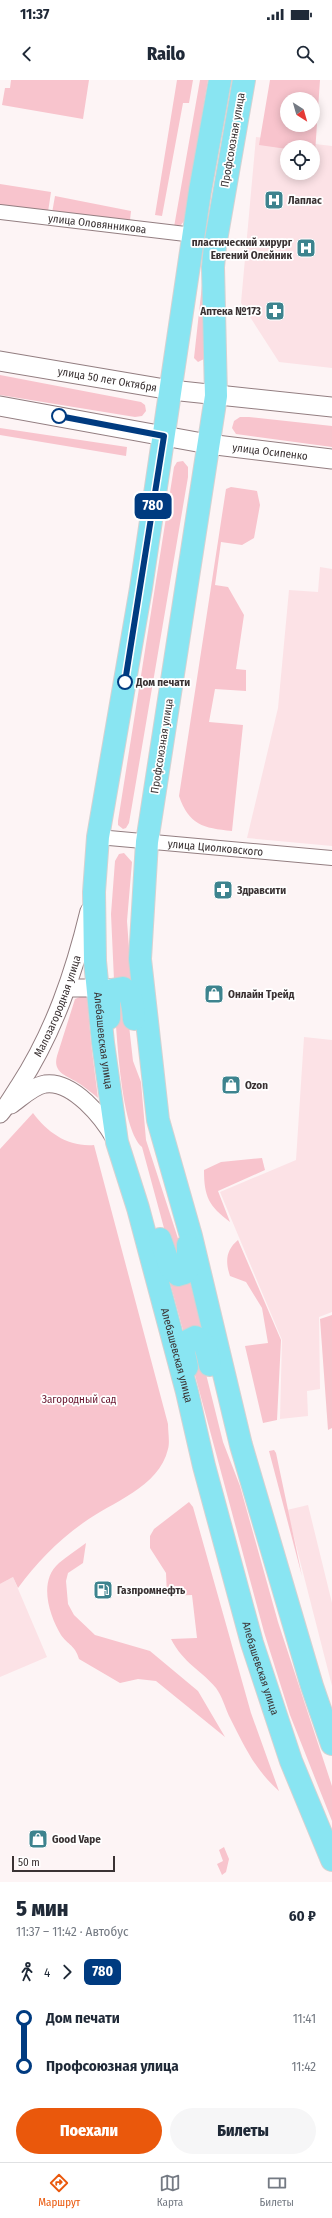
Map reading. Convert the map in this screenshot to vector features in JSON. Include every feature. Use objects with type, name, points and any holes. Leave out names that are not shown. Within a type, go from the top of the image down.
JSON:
[{"type":"main road","points":[[98,837],[164,436],[194,235],[220,80]]},
{"type":"main road","name":"Профсоюзная улица","points":[[147,842],[216,396],[213,267],[215,246],[244,80]]},
{"type":"main road","name":"улица 50 лет Октября","points":[[0,361],[171,390],[216,396],[332,407]]},
{"type":"main road","points":[[0,406],[208,444]]},
{"type":"main road","name":"улица Осипенко","points":[[208,444],[332,459]]},
{"type":"main road","name":"Алебашевская улица","points":[[98,837],[94,892],[95,961],[108,988],[103,1043],[116,1142],[138,1208],[187,1392],[204,1466],[269,1698],[291,1762],[332,1860]]},
{"type":"main road","points":[[147,842],[140,959],[151,1073],[158,1120],[191,1236],[236,1418],[241,1445],[312,1686],[332,1744]]},
{"type":"main road","points":[[108,988],[128,991],[131,996],[140,1055],[151,1073]]},
{"type":"main road","points":[[138,1208],[157,1230],[170,1268],[178,1275],[188,1269],[187,1248],[191,1236]]},
{"type":"main road","points":[[187,1392],[188,1374],[183,1348],[185,1342],[195,1337],[201,1339],[204,1344],[217,1389],[236,1418]]},
{"type":"street","name":"улица Оловянникова","points":[[0,212],[194,235]]},
{"type":"street","name":"улица Циолковского","points":[[98,837],[332,858]]},
{"type":"street","name":"Малозагородная улица","points":[[1,1113],[31,1066],[62,1006],[77,960],[94,892]]},
{"type":"street","points":[[67,988],[108,988]]},
{"type":"street","name":"Малозагородная улица","points":[[1,1113],[33,1088],[44,1084],[58,1084],[90,1106],[105,1122],[116,1142]]},
{"type":"shaded area","points":[[256,137],[281,140],[280,140],[280,180],[320,180],[320,145],[332,146],[332,368],[279,362],[241,303]]},
{"type":"shaded area","points":[[320,567],[332,569],[332,846],[247,838],[278,708],[289,590],[318,592]]},
{"type":"shaded area","points":[[304,1037],[332,1040],[332,1312],[319,1317],[320,1389],[307,1391],[308,1416],[280,1419],[282,1340],[220,1192],[296,1160]]},
{"type":"shaded area","points":[[308,1505],[332,1603],[332,1686],[287,1510]]},
{"type":"shaded area","points":[[13,1577],[47,1657],[0,1677],[0,1584]]},
{"type":"green space","points":[[11,80],[89,80],[83,119],[2,105],[5,88],[10,88]]},
{"type":"green space","points":[[177,80],[193,80],[189,103],[183,103],[162,216],[155,215]]},
{"type":"green space","points":[[200,80],[208,80],[184,221],[181,225],[174,227]]},
{"type":"green space","points":[[270,80],[320,80],[319,92],[280,92],[280,132],[316,132],[316,140],[280,140],[280,148],[259,145]]},
{"type":"green space","points":[[0,184],[51,192],[48,212],[0,208]]},
{"type":"green space","points":[[55,196],[131,211],[130,220],[52,213]]},
{"type":"green space","points":[[203,276],[204,359],[198,362],[194,358]]},
{"type":"green space","points":[[0,375],[141,402],[145,405],[146,411],[142,416],[135,417],[0,395]]},
{"type":"green space","points":[[240,417],[332,426],[332,447],[236,434],[232,428],[234,421]]},
{"type":"green space","points":[[0,428],[127,447],[126,456],[0,435]]},
{"type":"green space","points":[[183,461],[188,467],[188,477],[129,823],[126,828],[123,829],[118,825],[118,821],[174,467],[177,462]]},
{"type":"green space","points":[[231,487],[257,491],[260,505],[254,538],[242,545],[221,542],[215,585],[228,587],[244,615],[236,669],[246,670],[246,691],[215,689],[209,722],[243,725],[232,831],[213,828],[198,823],[187,813],[179,796],[226,489]]},
{"type":"green space","points":[[124,853],[132,862],[127,921],[132,989],[114,980],[111,914],[115,861],[119,854]]},
{"type":"green space","points":[[82,996],[87,996],[98,1098],[80,1084],[62,1074],[57,1067],[56,1062],[75,999]]},
{"type":"green space","points":[[114,999],[126,999],[133,1061],[141,1082],[146,1140],[185,1260],[174,1265],[142,1147],[135,1136],[124,1100],[118,1055]]},
{"type":"green space","name":"Загородный сад","points":[[33,1113],[45,1127],[59,1137],[76,1144],[94,1145],[168,1424],[169,1443],[163,1463],[145,1484],[133,1493],[94,1515],[65,1537],[40,1561],[18,1588],[13,1577],[0,1584],[0,1149]]},
{"type":"green space","points":[[262,1158],[265,1170],[218,1191],[230,1222],[217,1211],[209,1200],[205,1187],[204,1170],[221,1162]]},
{"type":"green space","points":[[238,1240],[281,1340],[277,1420],[263,1423],[245,1346],[268,1343],[262,1308],[246,1282],[230,1276],[227,1265],[228,1256],[231,1248]]},
{"type":"green space","points":[[189,1277],[203,1334],[184,1334],[169,1279]]},
{"type":"green space","points":[[332,1315],[332,1428],[328,1430],[320,1319]]},
{"type":"green space","points":[[199,1346],[223,1442],[240,1486],[278,1622],[332,1786],[332,1821],[290,1715],[264,1632],[188,1349]]},
{"type":"green space","points":[[274,1450],[276,1453],[302,1576],[269,1451]]},
{"type":"green space","points":[[189,1502],[193,1507],[251,1713],[279,1791],[270,1783],[250,1756],[216,1688],[181,1655],[171,1639],[197,1638],[192,1595],[167,1596],[166,1573],[150,1548],[150,1536],[154,1529]]},
{"type":"green space","points":[[86,1543],[83,1563],[68,1573],[66,1581],[68,1604],[74,1615],[95,1635],[150,1651],[198,1691],[225,1737],[156,1681],[138,1679],[120,1683],[79,1659],[73,1648],[61,1635],[50,1608],[47,1588],[49,1579],[53,1570],[59,1563]]},
{"type":"green space","points":[[224,1847],[229,1859],[226,1872],[222,1875],[217,1864],[223,1861],[219,1850]]},
{"type":"bus line","name":"780","points":[[59,416],[164,436],[125,682]]},
{"type":"place","name":"Лаплас","points":[[274,200]]},
{"type":"place","name":"пластический хирург Евгений Олейник","points":[[306,248]]},
{"type":"place","name":"Аптека №173","points":[[275,311]]},
{"type":"place","name":"Дом печати","points":[[125,682]]},
{"type":"place","name":"Здравсити","points":[[223,890]]},
{"type":"place","name":"Онлайн Трейд","points":[[214,994]]},
{"type":"place","name":"Ozon","points":[[231,1085]]},
{"type":"place","name":"Газпромнефть","points":[[103,1590]]},
{"type":"place","name":"Good Vape","points":[[38,1839]]}]
